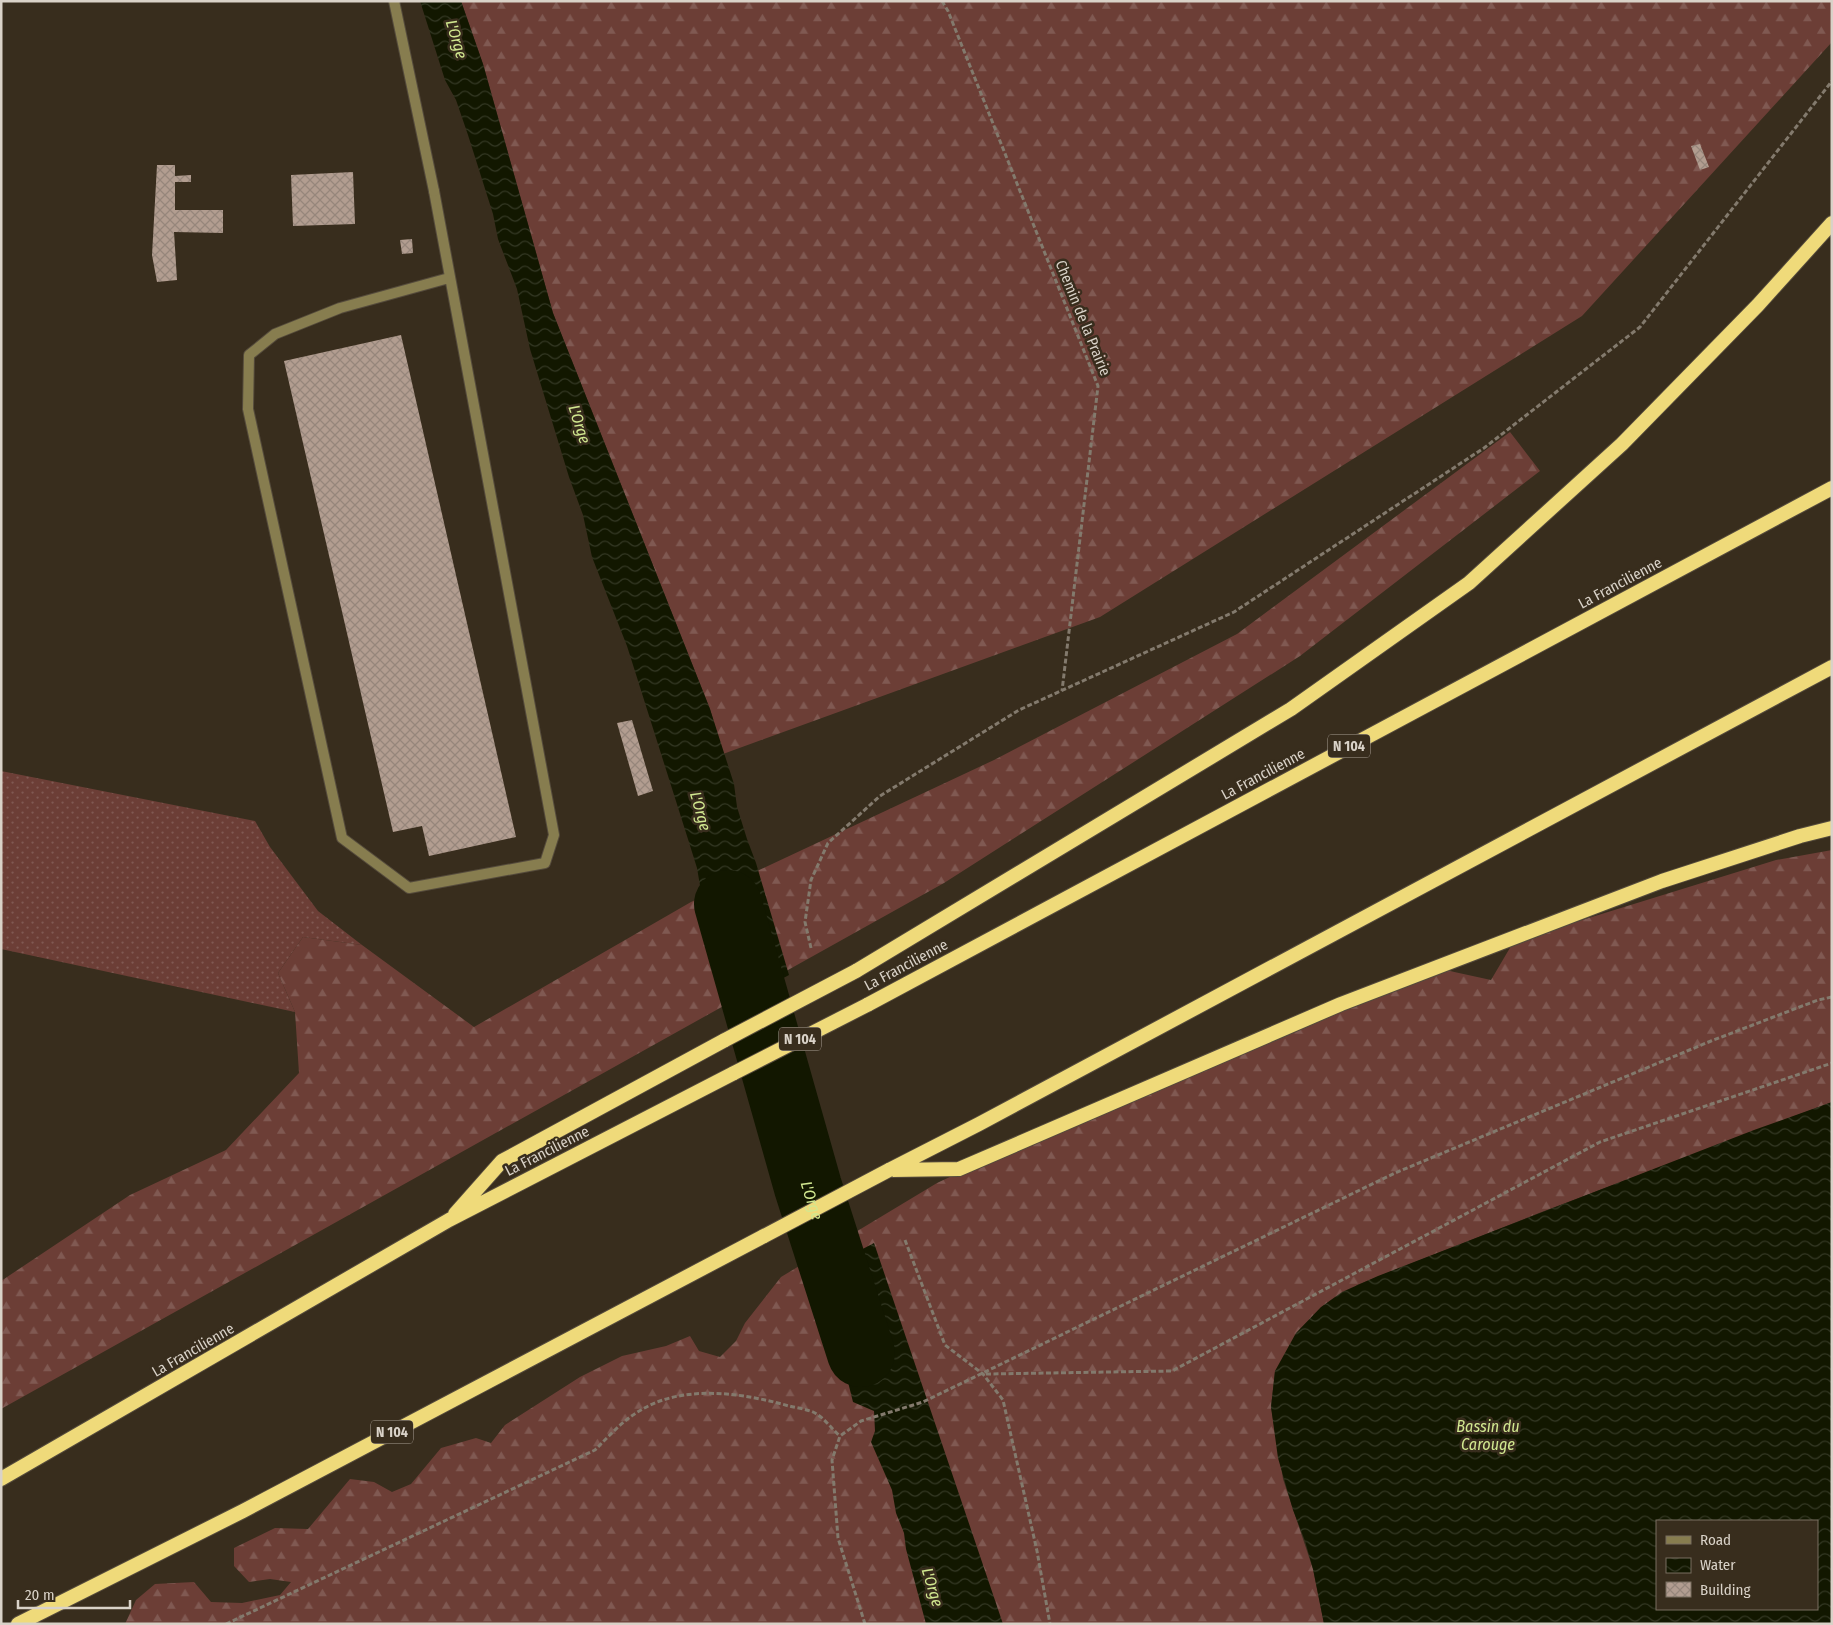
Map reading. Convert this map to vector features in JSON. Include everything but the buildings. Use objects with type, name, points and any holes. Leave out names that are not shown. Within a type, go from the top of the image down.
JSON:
[{"type":"highway","points":[[449,1220],[502,1161],[856,971],[1291,709],[1469,583],[1622,444],[1758,305],[1832,223]]},
{"type":"highway","name":"La Francilienne","points":[[1,1479],[449,1220],[867,1005],[1832,488]]},
{"type":"highway","name":"N 104","points":[[18,1624],[243,1511],[988,1119],[1832,667]]},
{"type":"highway","points":[[889,1170],[959,1169],[1341,1004],[1662,881],[1800,836],[1832,828]]},
{"type":"street","points":[[394,1],[434,191],[554,836],[545,863],[409,888],[342,838],[248,409],[249,355],[275,334],[340,308],[449,278]]},
{"type":"path","name":"Chemin de la Prairie","points":[[942,1],[952,20],[1098,386],[1062,691]]},
{"type":"path","points":[[811,948],[805,922],[811,880],[828,842],[880,796],[1019,710],[1234,612],[1484,448],[1640,327],[1832,81]]},
{"type":"path","points":[[864,1624],[838,1538],[832,1460],[840,1436],[861,1420],[923,1402],[1395,1173],[1711,1041],[1818,1000],[1832,997]]},
{"type":"path","points":[[983,1374],[1172,1371],[1600,1142],[1832,1062]]},
{"type":"path","points":[[905,1240],[945,1345],[983,1374],[1003,1400],[1037,1551],[1050,1624]]},
{"type":"path","points":[[226,1624],[595,1450],[625,1422],[642,1410],[670,1398],[698,1394],[726,1394],[772,1401],[815,1413],[840,1436]]},
{"type":"green space","points":[[461,1],[1832,1],[1832,42],[1582,316],[1100,617],[723,754],[710,709],[553,313],[483,64]]},
{"type":"green space","points":[[1510,432],[1540,471],[1300,656],[944,883],[1,1409],[1,1281],[130,1195],[226,1150],[299,1073],[295,1012],[278,973],[303,937],[362,945],[474,1027],[691,902],[994,760],[1237,634]]},
{"type":"green space","points":[[1,771],[255,821],[270,847],[318,911],[362,945],[303,937],[278,973],[295,1012],[1,949]]},
{"type":"green space","points":[[1832,850],[1832,1102],[1539,1213],[1357,1285],[1275,1371],[1271,1407],[1283,1479],[1313,1569],[1324,1624],[125,1624],[136,1600],[155,1584],[194,1582],[211,1602],[242,1603],[280,1595],[291,1582],[270,1579],[249,1582],[234,1566],[234,1548],[275,1528],[308,1529],[350,1479],[374,1482],[392,1492],[411,1484],[441,1448],[476,1438],[491,1443],[505,1425],[580,1377],[622,1356],[666,1346],[690,1336],[699,1351],[720,1357],[736,1341],[745,1323],[781,1277],[937,1183],[1239,1041],[1436,968],[1491,980],[1514,941],[1776,860]]},
{"type":"water","points":[[420,1],[461,1],[483,64],[553,313],[710,709],[734,784],[737,807],[756,863],[789,975],[730,1007],[710,944],[697,868],[627,646],[592,557],[583,515],[569,477],[530,349],[517,289],[498,239],[493,214],[468,135],[456,100],[445,80]]},
{"type":"water","name":"Bassin du Carouge","points":[[1832,1102],[1832,1624],[1324,1624],[1313,1569],[1278,1458],[1271,1407],[1275,1371],[1296,1333],[1321,1307],[1342,1292],[1378,1276],[1754,1130]]},
{"type":"water","points":[[874,1243],[1003,1624],[926,1624],[906,1549],[904,1533],[896,1513],[892,1490],[871,1442],[875,1431],[874,1411],[853,1402],[844,1361],[833,1339],[830,1327],[830,1296],[823,1270]]},
{"type":"waterway","name":"L'Orge","points":[[728,904],[808,1187],[861,1353]]}]
